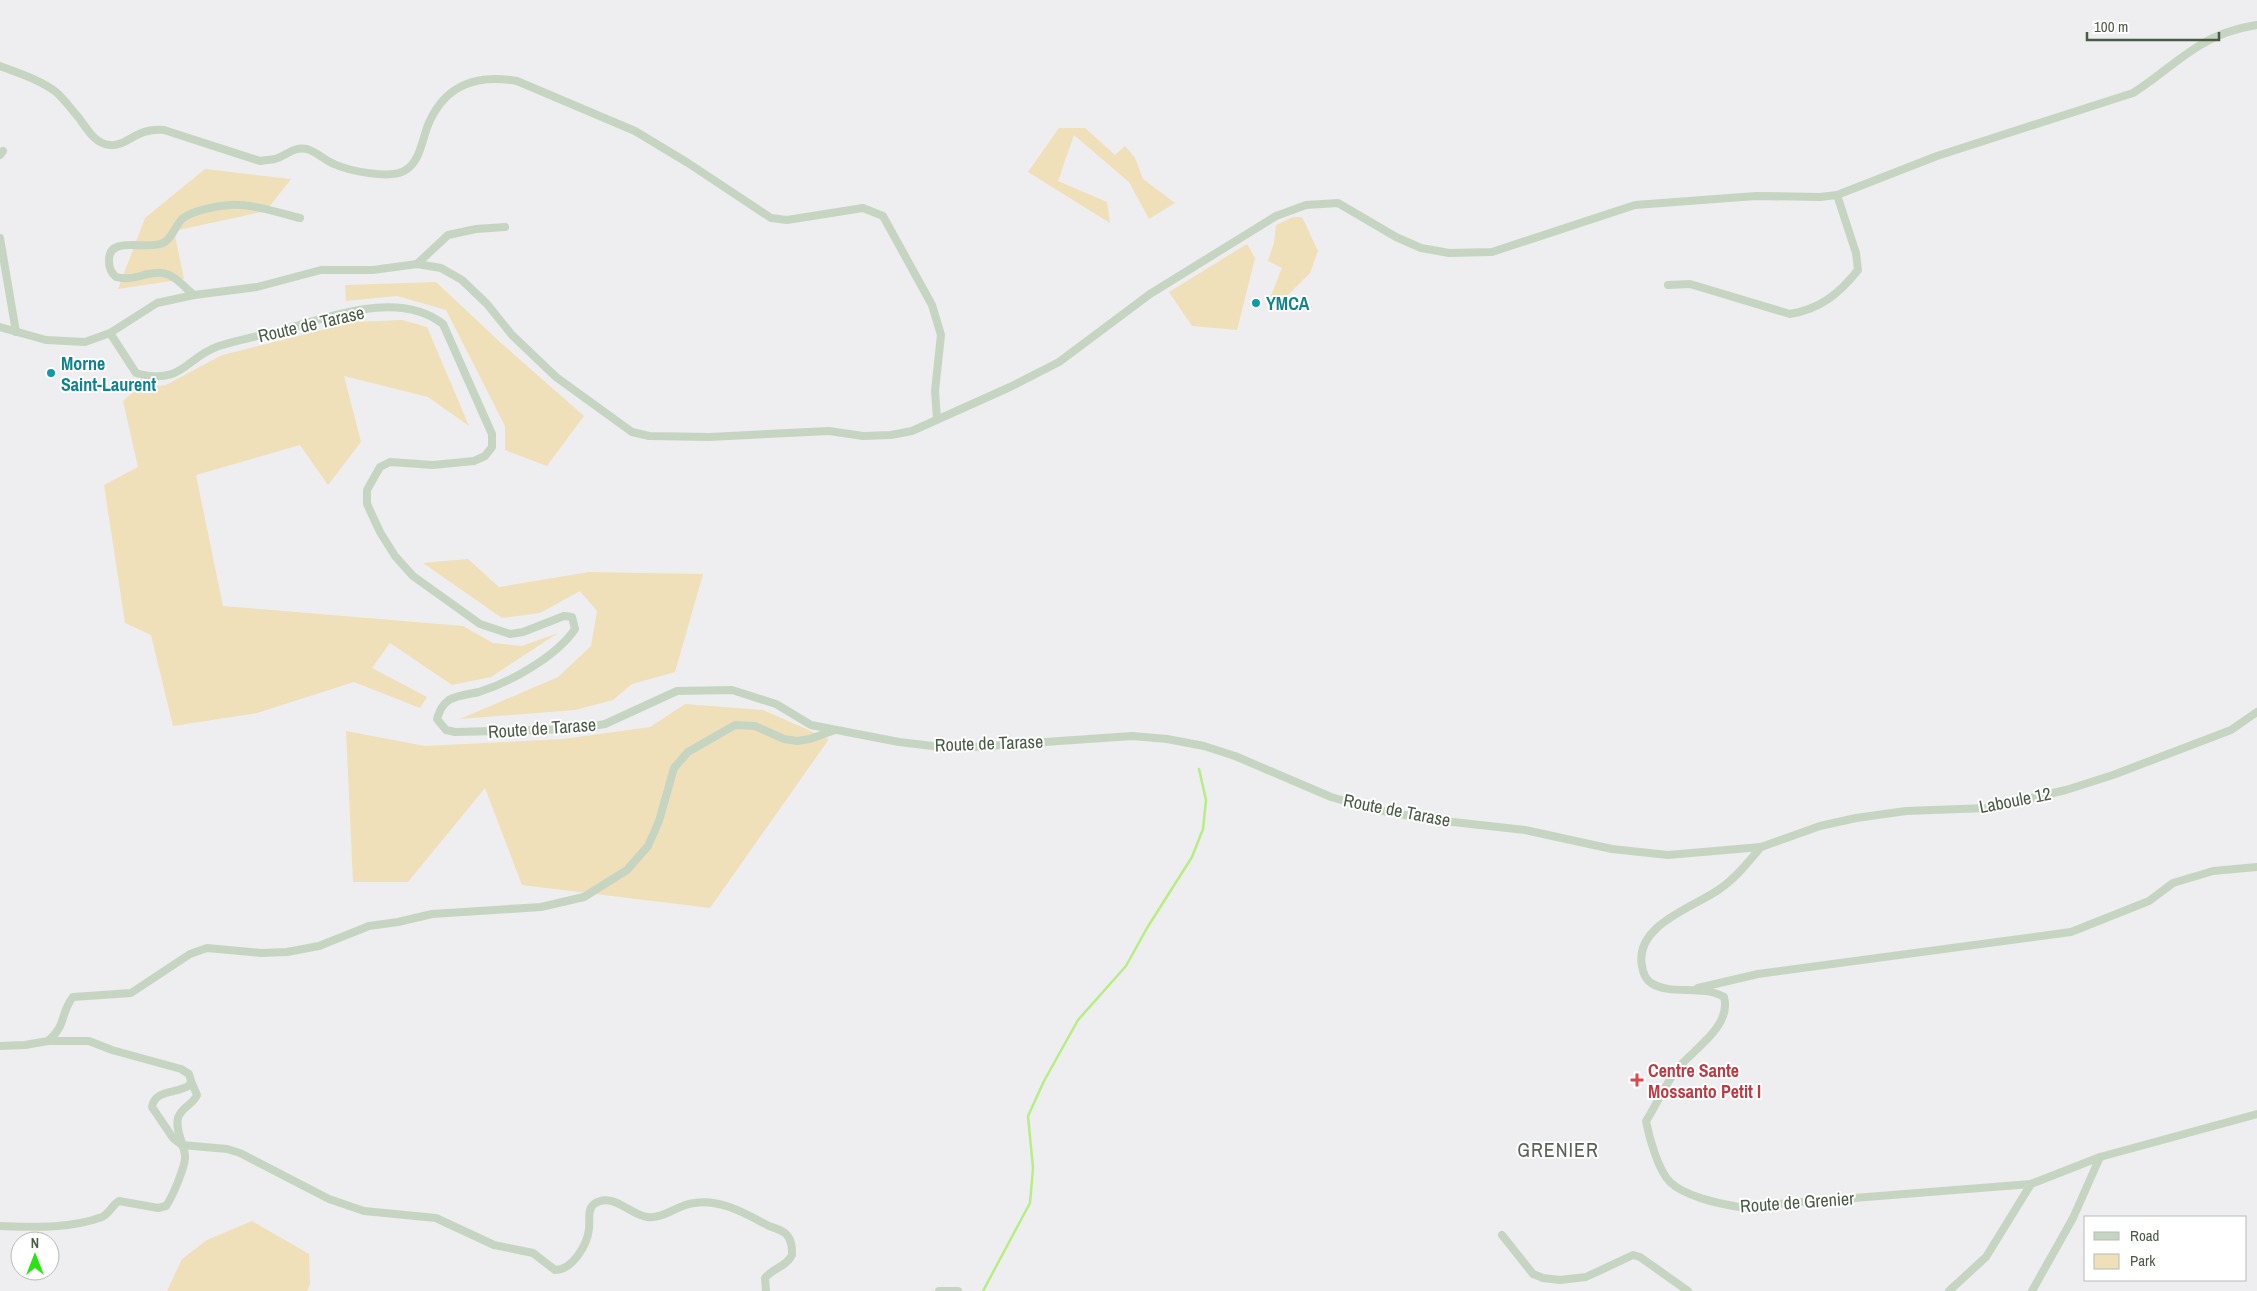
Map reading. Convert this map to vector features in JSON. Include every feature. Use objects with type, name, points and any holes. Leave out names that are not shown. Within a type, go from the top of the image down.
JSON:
[{"type":"street","points":[[0,327],[46,340],[85,342],[110,333],[157,303],[194,295],[257,287],[321,270],[374,270],[417,264],[441,268],[462,280],[487,304],[512,335],[556,377],[632,432],[649,436],[709,437],[830,431],[863,436],[891,435],[912,431],[936,418],[1010,387],[1059,362],[1150,294],[1276,216],[1306,206],[1338,203],[1396,237],[1421,248],[1449,253],[1492,252],[1635,205],[1756,196],[1820,197],[1837,195],[1937,156],[2133,93],[2157,79],[2202,44],[2222,35],[2257,25]]},
{"type":"street","points":[[0,66],[55,92],[99,142],[111,145],[123,142],[151,129],[164,130],[260,161],[276,159],[295,150],[306,149],[334,164],[392,176],[406,170],[418,156],[428,124],[440,106],[460,86],[478,79],[499,78],[518,81],[636,132],[771,218],[787,220],[863,208],[883,216],[932,305],[941,335],[935,392],[936,418]]},
{"type":"street","points":[[1668,285],[1690,284],[1790,314],[1806,311],[1828,301],[1858,270],[1856,254],[1837,195]]},
{"type":"street","points":[[194,295],[173,277],[163,273],[132,279],[116,277],[109,266],[110,252],[116,246],[126,244],[150,246],[166,242],[182,220],[220,206],[240,205],[300,218]]},
{"type":"street","points":[[417,264],[448,235],[476,229],[505,227]]},
{"type":"street","points":[[0,238],[16,332]]},
{"type":"street","name":"Route de Tarase","points":[[110,333],[136,373],[154,378],[177,372],[217,347],[335,314],[378,308],[404,308],[430,313],[443,324],[492,434],[492,446],[485,456],[474,461],[433,466],[390,462],[380,467],[367,490],[367,504],[380,532],[395,556],[413,576],[480,624],[510,634],[523,632],[564,616],[572,618],[575,629],[567,641],[542,659],[502,682],[480,692],[452,698],[441,706],[437,719],[446,730],[455,732],[575,729],[605,724],[677,691],[732,690],[776,704],[811,724],[899,742],[941,747],[974,747],[1132,736],[1167,739],[1204,746],[1235,756],[1331,797],[1373,809],[1426,819],[1525,830],[1612,849],[1668,855],[1761,847]]},
{"type":"street","name":"Laboule 12","points":[[1761,847],[1820,826],[1856,818],[1906,810],[1988,808],[2066,790],[2113,775],[2231,730],[2257,712]]},
{"type":"street","points":[[48,1041],[57,1034],[63,1024],[68,1006],[73,997],[131,993],[200,950],[216,948],[272,953],[303,949],[369,926],[398,922],[445,911],[513,910],[541,907],[584,897],[627,870],[648,846],[659,821],[674,768],[688,752],[735,725],[755,726],[784,739],[797,740],[810,739],[834,730]]},
{"type":"street","name":"Route de Grenier","points":[[1761,847],[1721,889],[1664,920],[1644,947],[1641,962],[1644,975],[1649,982],[1661,987],[1691,989],[1718,994],[1724,998],[1727,1007],[1721,1021],[1678,1068],[1646,1121],[1662,1169],[1669,1181],[1678,1188],[1720,1204],[1738,1207],[2030,1184],[2100,1157],[2257,1114]]},
{"type":"street","points":[[1691,989],[1758,974],[2071,932],[2149,901],[2173,883],[2214,871],[2257,867]]},
{"type":"street","points":[[0,1046],[25,1046],[48,1041],[97,1043],[112,1050],[181,1069],[189,1074],[197,1095],[195,1101],[183,1109],[178,1117],[178,1127],[185,1156],[184,1166],[170,1202],[163,1208],[120,1201],[101,1217],[68,1224],[51,1227],[0,1226]]},
{"type":"street","points":[[192,1081],[187,1087],[159,1095],[153,1101],[152,1107],[173,1138],[182,1145],[226,1149],[240,1153],[329,1199],[364,1210],[436,1218],[494,1245],[533,1253],[555,1270],[568,1267],[577,1257],[588,1232],[590,1208],[600,1201],[620,1204],[646,1217],[658,1217],[694,1202],[721,1204],[746,1212],[784,1232],[790,1239],[792,1256],[765,1278],[766,1291]]},
{"type":"street","points":[[2032,1291],[2073,1218],[2100,1157]]},
{"type":"street","points":[[1948,1291],[1986,1257],[2030,1184]]},
{"type":"street","points":[[1502,1235],[1526,1266],[1534,1274],[1543,1278],[1560,1280],[1586,1277],[1634,1255],[1646,1261],[1688,1291]]},
{"type":"street","points":[[939,1291],[958,1291]]},
{"type":"green space","points":[[1059,128],[1085,128],[1115,155],[1125,146],[1135,158],[1143,179],[1175,203],[1149,219],[1129,182],[1074,135],[1058,181],[1107,202],[1110,223],[1028,172]]},
{"type":"green space","points":[[205,169],[291,179],[266,211],[174,231],[184,279],[118,289],[145,218]]},
{"type":"green space","points":[[1293,217],[1302,217],[1318,251],[1310,273],[1278,305],[1268,303],[1282,268],[1268,261],[1274,243],[1276,225]]},
{"type":"green space","points":[[1247,244],[1255,258],[1237,330],[1192,326],[1169,292]]},
{"type":"green space","points":[[436,282],[501,343],[584,416],[547,466],[505,450],[505,426],[446,310],[397,296],[346,301],[345,285]]},
{"type":"green space","points":[[402,320],[427,327],[469,426],[428,397],[344,376],[361,442],[328,485],[300,445],[196,475],[223,606],[463,626],[493,643],[522,646],[558,633],[491,677],[452,685],[390,643],[372,668],[427,697],[420,708],[354,682],[257,713],[173,726],[151,635],[125,623],[104,485],[138,467],[123,401],[138,388],[166,385],[222,355],[354,322]]},
{"type":"green space","points":[[468,559],[499,587],[589,572],[703,574],[675,672],[632,684],[613,700],[575,710],[460,719],[558,677],[591,646],[597,611],[580,591],[540,613],[502,618],[423,563]]},
{"type":"green space","points":[[685,704],[763,710],[829,739],[710,908],[522,885],[485,788],[408,882],[353,882],[346,731],[425,746],[563,739],[650,727]]},
{"type":"green space","points":[[252,1221],[309,1254],[310,1284],[307,1291],[167,1291],[182,1259],[207,1240]]},
{"type":"waterway","points":[[983,1291],[1030,1203],[1033,1168],[1028,1116],[1044,1081],[1078,1020],[1126,966],[1147,928],[1192,857],[1203,829],[1206,800],[1199,769]]},
{"type":"place","name":"YMCA","points":[[1256,303]]},
{"type":"place","name":"Morne Saint-Laurent","points":[[51,373]]},
{"type":"place","name":"Centre Sante Mossanto Petit I","points":[[1637,1080]]},
{"type":"district","name":"GRENIER","points":[[1558,1149]]}]
